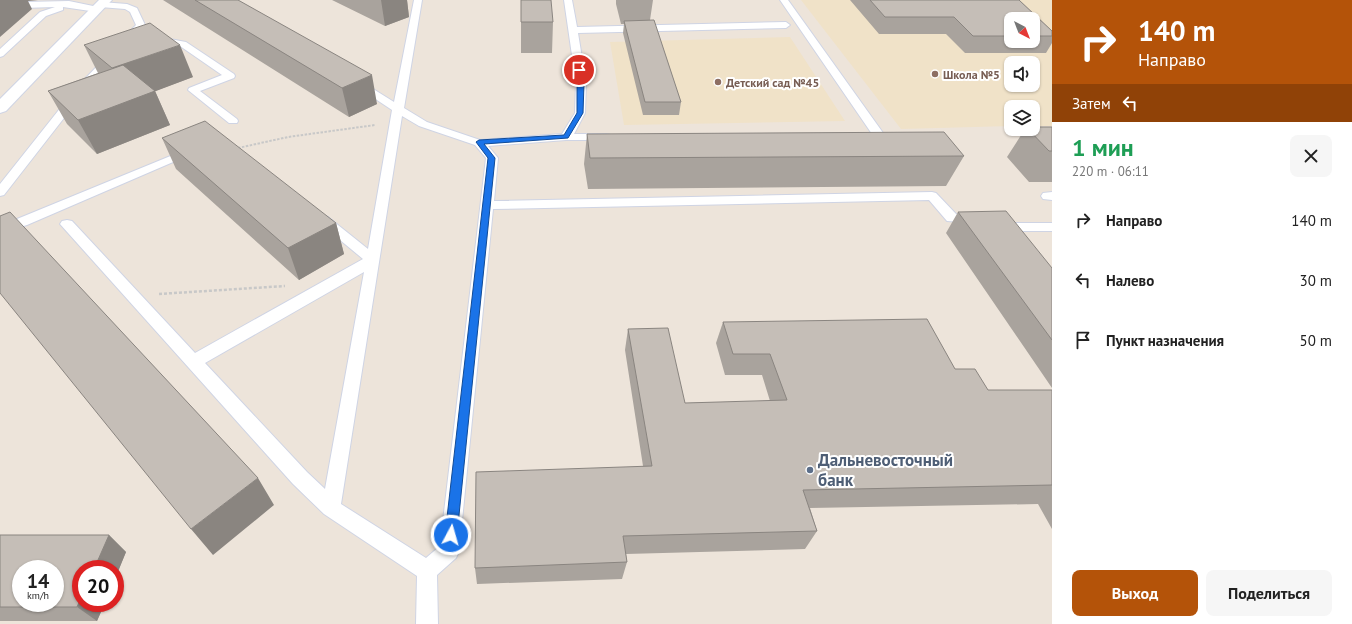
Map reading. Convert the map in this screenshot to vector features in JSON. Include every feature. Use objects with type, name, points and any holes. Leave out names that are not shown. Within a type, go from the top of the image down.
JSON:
[{"type":"main road","points":[[0,108],[101,5]]},
{"type":"lane","points":[[331,508],[397,116],[412,13],[418,0]]},
{"type":"lane","points":[[566,137],[580,113],[580,83],[568,0]]},
{"type":"lane","points":[[784,0],[880,137],[856,137]]},
{"type":"lane","points":[[0,54],[43,14],[69,4]]},
{"type":"lane","points":[[0,8],[23,5],[69,4],[127,7],[134,10],[147,30],[157,40],[183,44],[230,76],[193,90],[233,121]]},
{"type":"lane","points":[[573,30],[786,25]]},
{"type":"lane","points":[[0,192],[81,89],[147,30]]},
{"type":"lane","points":[[351,80],[397,116],[479,142],[566,137],[621,137]]},
{"type":"lane","points":[[427,624],[427,571],[449,551],[487,206],[492,158],[479,142]]},
{"type":"lane","points":[[0,229],[22,222],[199,147]]},
{"type":"lane","points":[[487,206],[932,196],[952,218],[975,219],[997,225],[1052,227]]},
{"type":"lane","points":[[313,212],[373,260]]},
{"type":"lane","points":[[67,224],[300,478],[331,508],[427,571]]},
{"type":"lane","points":[[997,225],[1023,246]]},
{"type":"lane","points":[[193,362],[373,260]]},
{"type":"path","points":[[235,149],[288,137],[353,128],[397,116]]},
{"type":"path","points":[[132,295],[287,286]]},
{"type":"shaded area","name":"Школа №5","points":[[801,0],[1052,0],[1052,126],[1040,126],[1040,100],[1004,100],[1004,126],[901,129]]},
{"type":"shaded area","name":"Детский сад №45","points":[[790,37],[845,121],[624,125],[610,42]]},
{"type":"building","points":[[195,0],[238,0],[372,75],[342,88]]},
{"type":"building","points":[[521,0],[551,0],[553,22],[521,22]]},
{"type":"building","points":[[870,0],[1019,0],[1032,12],[1004,12],[1004,36],[973,36],[954,17],[885,17]]},
{"type":"building","points":[[654,20],[681,102],[645,102],[624,21]]},
{"type":"building","points":[[1040,20],[1052,31],[1052,36],[1040,36]]},
{"type":"building","points":[[150,23],[180,45],[112,68],[84,45]]},
{"type":"building","points":[[123,65],[155,91],[78,120],[48,91]]},
{"type":"building","points":[[205,121],[336,223],[288,248],[162,138]]},
{"type":"building","points":[[1040,127],[1052,127],[1052,151],[1049,151],[1035,136],[1040,136]]},
{"type":"building","points":[[944,132],[964,156],[590,158],[587,134]]},
{"type":"building","points":[[1006,211],[1052,268],[1052,340],[958,212]]},
{"type":"building","points":[[10,212],[258,478],[191,529],[0,293],[0,216]]},
{"type":"building","points":[[927,319],[955,369],[975,369],[988,390],[1052,390],[1052,485],[803,490],[817,531],[623,536],[627,562],[475,568],[476,472],[652,466],[628,329],[668,328],[685,403],[787,400],[770,354],[733,354],[723,322]]},
{"type":"building","points":[[0,535],[109,535],[98,560],[72,560],[72,607],[64,607],[64,560],[12,560],[12,607],[0,607]]},
{"type":"place","name":"Школа №5","points":[[935,74]]},
{"type":"place","name":"Детский сад №45","points":[[718,82]]},
{"type":"place","name":"Дальневосточный банк","points":[[810,470]]},
{"type":"route","points":[[451,535],[492,158],[479,142],[566,137],[580,113],[579,70]]}]
